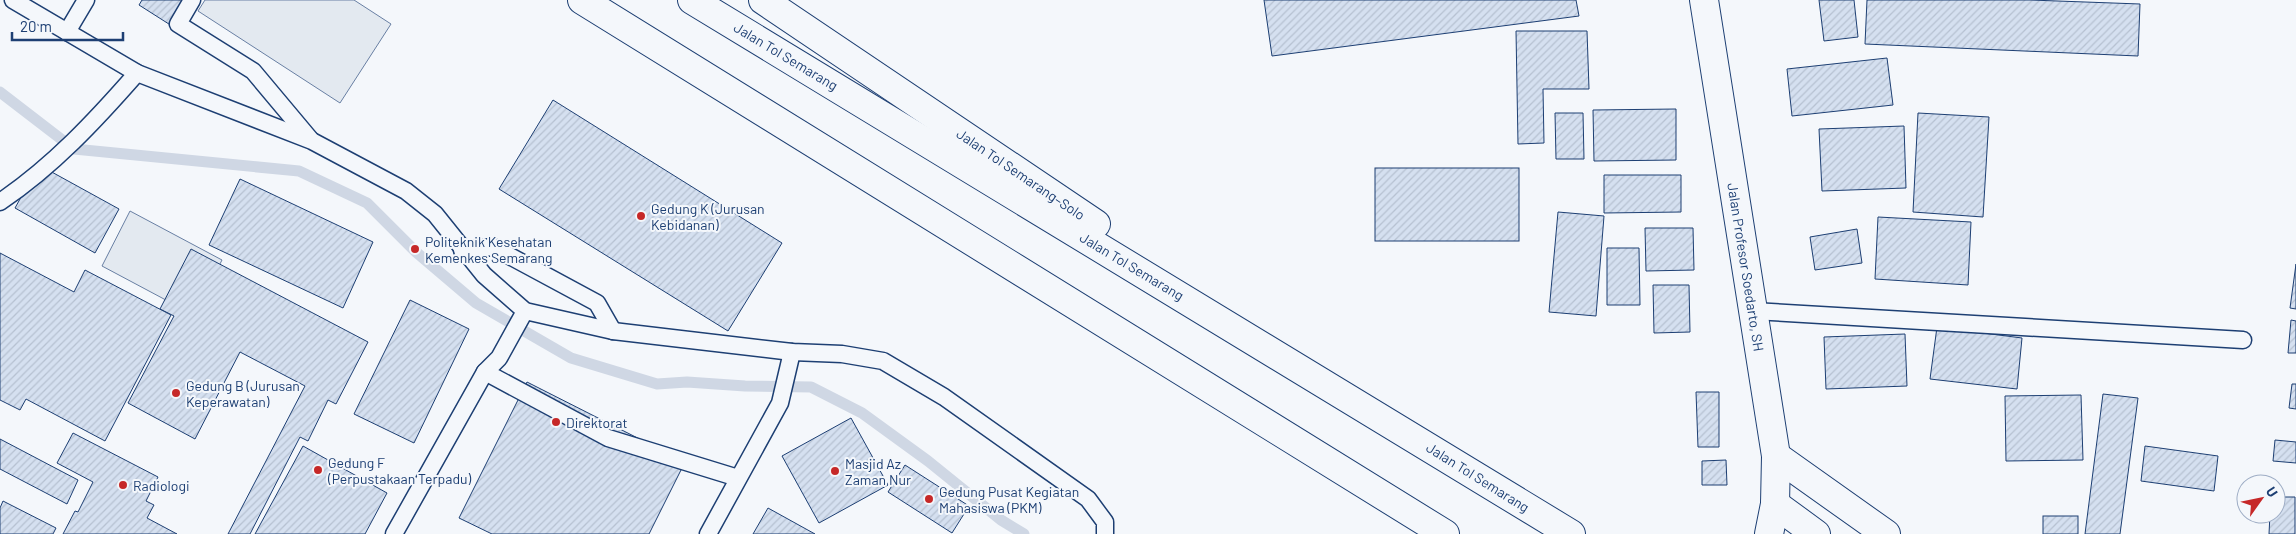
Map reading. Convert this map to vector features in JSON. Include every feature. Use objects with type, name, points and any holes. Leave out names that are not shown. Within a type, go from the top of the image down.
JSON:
[{"type":"main road","points":[[582,0],[1445,534]]},
{"type":"main road","name":"Jalan Tol Semarang","points":[[692,0],[1404,431],[1570,534]]},
{"type":"main road","name":"Jalan Tol Semarang–Solo","points":[[763,0],[1404,431]]},
{"type":"main road","name":"Jalan Profesor Soedarto, SH","points":[[1704,0],[1776,456],[1775,504],[1769,534]]},
{"type":"main road","points":[[1776,456],[1886,534]]},
{"type":"main road","points":[[1775,504],[1816,534]]},
{"type":"lane","points":[[13,0],[137,72],[312,141],[406,191],[435,214],[462,250],[522,317],[614,331],[792,352],[864,357],[883,361],[944,397],[1088,499],[1105,522],[1105,534]]},
{"type":"lane","points":[[67,32],[86,0]]},
{"type":"lane","points":[[192,0],[178,24],[253,71],[312,141]]},
{"type":"lane","points":[[0,202],[59,156],[94,122],[137,72]]},
{"type":"lane","points":[[462,250],[493,247],[597,303],[614,331]]},
{"type":"lane","points":[[1753,311],[2244,340]]},
{"type":"lane","points":[[394,534],[485,372],[499,358],[522,317]]},
{"type":"lane","points":[[708,534],[780,403],[792,352]]},
{"type":"lane","points":[[485,372],[608,438],[738,478]]},
{"type":"shaded area","points":[[205,0],[354,0],[391,24],[340,103],[198,11]]},
{"type":"shaded area","points":[[130,211],[222,260],[194,315],[102,266]]},
{"type":"building","points":[[142,0],[188,0],[172,26],[139,5]]},
{"type":"building","points":[[1264,0],[1576,0],[1579,16],[1272,56]]},
{"type":"building","points":[[1819,0],[1854,0],[1858,37],[1824,41]]},
{"type":"building","points":[[1867,0],[2030,0],[2140,4],[2138,56],[1865,44]]},
{"type":"building","points":[[1516,31],[1587,31],[1589,89],[1543,89],[1544,143],[1518,144]]},
{"type":"building","points":[[1887,58],[1893,105],[1792,116],[1787,69]]},
{"type":"building","name":"Gedung K (Jurusan Kebidanan)","points":[[553,100],[782,243],[728,331],[499,189]]},
{"type":"building","points":[[1676,109],[1676,160],[1594,161],[1593,110]]},
{"type":"building","points":[[1555,113],[1583,113],[1584,159],[1556,159]]},
{"type":"building","points":[[1918,113],[1989,117],[1983,217],[1913,212]]},
{"type":"building","points":[[1904,126],[1906,188],[1822,191],[1819,129]]},
{"type":"building","points":[[39,165],[119,209],[95,253],[15,208]]},
{"type":"building","points":[[1375,168],[1519,168],[1519,241],[1375,241]]},
{"type":"building","points":[[1604,175],[1681,175],[1681,212],[1604,213]]},
{"type":"building","points":[[240,179],[373,242],[343,308],[209,245]]},
{"type":"building","points":[[1558,212],[1604,216],[1596,316],[1549,312]]},
{"type":"building","points":[[1878,217],[1971,222],[1968,285],[1875,279]]},
{"type":"building","points":[[1645,228],[1693,228],[1694,270],[1646,271]]},
{"type":"building","points":[[1857,229],[1862,263],[1815,270],[1810,237]]},
{"type":"building","points":[[1607,248],[1639,248],[1640,305],[1607,305]]},
{"type":"building","name":"Gedung B (Jurusan Keperawatan)","points":[[191,249],[368,342],[336,404],[328,400],[308,441],[300,437],[250,534],[228,534],[305,386],[240,352],[195,439],[128,403],[174,316],[160,309]]},
{"type":"building","points":[[0,253],[74,292],[85,270],[171,315],[105,441],[26,399],[20,410],[0,400]]},
{"type":"building","points":[[2296,264],[2296,309],[2290,308]]},
{"type":"building","points":[[1653,285],[1689,285],[1690,332],[1654,333]]},
{"type":"building","points":[[410,300],[469,329],[414,443],[354,414]]},
{"type":"building","points":[[2291,320],[2296,321],[2296,353],[2288,353]]},
{"type":"building","points":[[1937,327],[2022,338],[2017,389],[1930,379]]},
{"type":"building","points":[[1905,334],[1907,386],[1826,389],[1824,337]]},
{"type":"building","name":"Direktorat","points":[[527,382],[685,462],[649,534],[492,534],[459,518]]},
{"type":"building","points":[[2292,384],[2296,384],[2296,409],[2289,408]]},
{"type":"building","points":[[1696,392],[1719,392],[1719,447],[1698,447]]},
{"type":"building","points":[[2103,394],[2138,398],[2120,534],[2085,534]]},
{"type":"building","points":[[2081,395],[2083,460],[2006,461],[2005,396]]},
{"type":"building","name":"Masjid Az Zaman Nur","points":[[851,418],[888,485],[819,523],[782,456]]},
{"type":"building","name":"Radiologi","points":[[73,433],[158,477],[146,501],[154,505],[147,518],[177,534],[63,534],[75,511],[78,512],[93,482],[57,463]]},
{"type":"building","points":[[0,439],[78,480],[67,504],[0,469]]},
{"type":"building","points":[[2275,440],[2296,442],[2296,463],[2273,461]]},
{"type":"building","name":"Gedung F (Perpustakaan Terpadu)","points":[[303,446],[387,493],[365,534],[255,534]]},
{"type":"building","points":[[2145,446],[2218,456],[2214,491],[2141,481]]},
{"type":"building","points":[[1726,460],[1727,485],[1702,485],[1702,461]]},
{"type":"building","name":"Gedung Pusat Kegiatan Mahasiswa (PKM)","points":[[905,465],[969,506],[952,533],[888,492]]},
{"type":"building","points":[[2286,497],[2295,497],[2295,534],[2269,534],[2270,524],[2286,524]]},
{"type":"building","points":[[3,501],[56,528],[53,534],[0,534],[0,508]]},
{"type":"building","points":[[768,508],[815,534],[753,534]]},
{"type":"building","points":[[2043,516],[2078,516],[2078,534],[2043,534]]},
{"type":"waterway","points":[[0,92],[74,149],[299,171],[367,203],[416,252],[476,303],[571,358],[657,384],[687,382],[745,386],[811,387],[862,413],[928,461],[1001,520],[1024,534]]},
{"type":"place","name":"Gedung K (Jurusan Kebidanan)","points":[[641,216]]},
{"type":"place","name":"Politeknik Kesehatan Kemenkes Semarang","points":[[415,249]]},
{"type":"place","name":"Gedung B (Jurusan Keperawatan)","points":[[176,393]]},
{"type":"place","name":"Direktorat","points":[[556,422]]},
{"type":"place","name":"Gedung F (Perpustakaan Terpadu)","points":[[318,470]]},
{"type":"place","name":"Masjid Az Zaman Nur","points":[[835,471]]},
{"type":"place","name":"Radiologi","points":[[123,485]]},
{"type":"place","name":"Gedung Pusat Kegiatan Mahasiswa (PKM)","points":[[929,499]]}]
